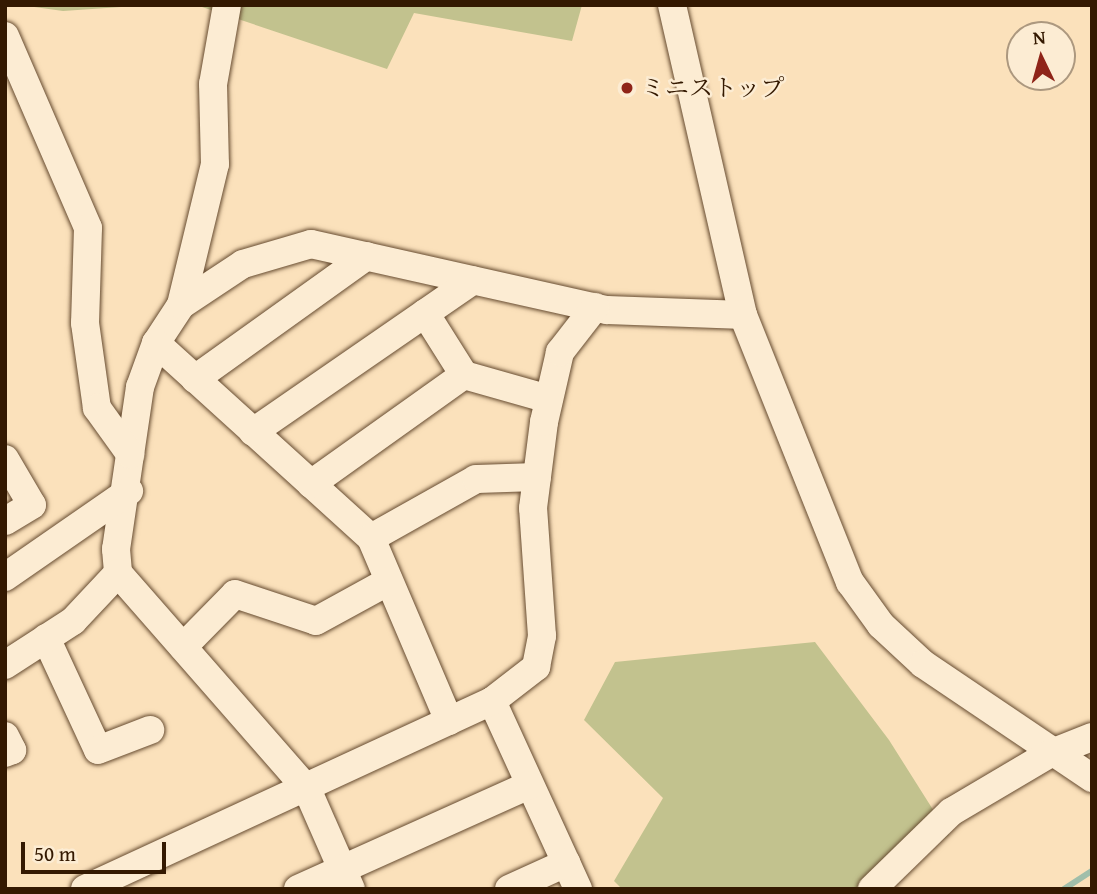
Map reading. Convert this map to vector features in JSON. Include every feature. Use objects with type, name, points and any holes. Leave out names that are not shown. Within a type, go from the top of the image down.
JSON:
[{"type":"street","points":[[227,5],[213,84],[215,164],[181,305],[156,343],[141,387],[130,454],[129,491],[116,549],[118,573],[307,789],[347,879]]},
{"type":"street","points":[[672,5],[744,315],[850,582],[881,625],[923,664],[1049,754],[1092,778]]},
{"type":"street","points":[[5,36],[88,228],[85,323],[97,408],[130,454]]},
{"type":"street","points":[[181,305],[243,264],[311,244],[595,307],[744,315]]},
{"type":"street","points":[[195,379],[367,256]]},
{"type":"street","points":[[253,432],[473,280]]},
{"type":"street","points":[[85,889],[119,882],[492,701],[536,667],[542,636],[533,508],[549,399],[560,352],[595,307]]},
{"type":"street","points":[[425,313],[464,375],[549,399]]},
{"type":"street","points":[[156,343],[371,538],[449,721]]},
{"type":"street","points":[[311,484],[464,375]]},
{"type":"street","points":[[5,459],[32,505],[5,521]]},
{"type":"street","points":[[371,538],[476,479],[537,477]]},
{"type":"street","points":[[5,577],[129,491]]},
{"type":"street","points":[[5,665],[73,621],[118,573]]},
{"type":"street","points":[[183,647],[235,594],[316,621],[389,581]]},
{"type":"street","points":[[47,638],[98,750],[150,730]]},
{"type":"street","points":[[492,701],[578,889]]},
{"type":"street","points":[[5,736],[12,750],[5,753]]},
{"type":"street","points":[[872,889],[951,812],[1049,754],[1092,737]]},
{"type":"street","points":[[298,889],[347,879],[530,785]]},
{"type":"street","points":[[509,889],[566,863]]},
{"type":"green space","points":[[20,5],[150,5],[63,11]]},
{"type":"green space","points":[[196,5],[582,5],[572,41],[414,13],[387,69]]},
{"type":"green space","points":[[815,642],[889,740],[949,835],[893,877],[865,889],[622,889],[614,881],[663,798],[584,720],[615,662]]},
{"type":"waterway","points":[[1064,889],[1092,871]]},
{"type":"place","name":"ミニストップ","points":[[627,88]]}]
